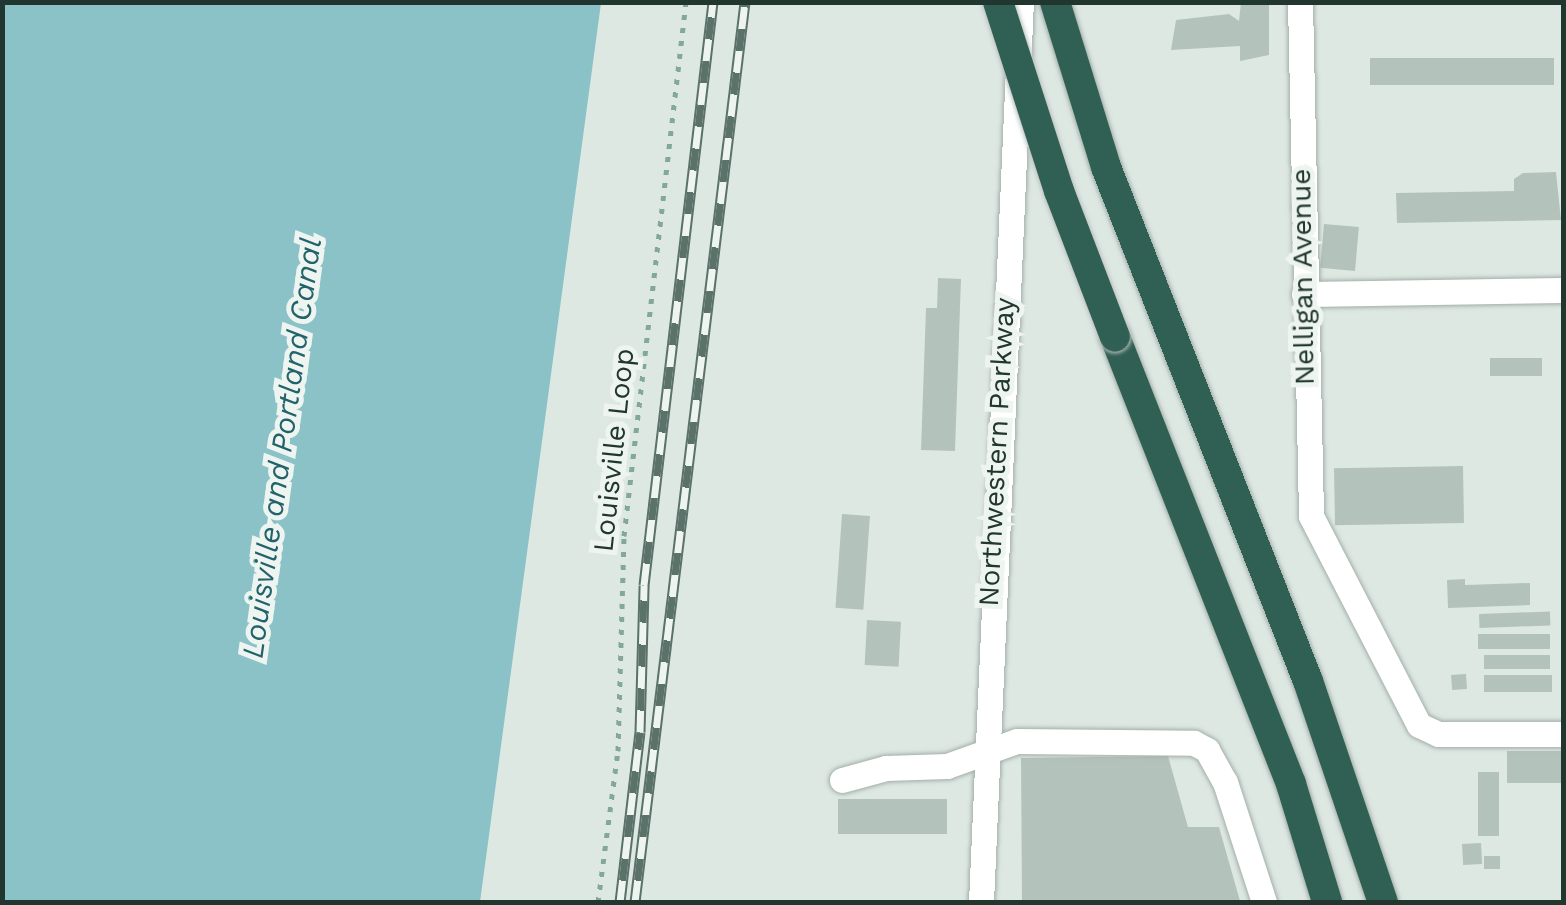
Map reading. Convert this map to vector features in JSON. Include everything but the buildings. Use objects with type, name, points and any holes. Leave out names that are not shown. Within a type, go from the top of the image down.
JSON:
[{"type":"highway","points":[[998,2],[1059,191],[1290,784],[1327,902]]},
{"type":"highway","points":[[1055,2],[1106,168],[1308,681],[1382,902]]},
{"type":"street","name":"Northwestern Parkway","points":[[981,902],[984,753],[1022,2]]},
{"type":"street","name":"Nelligan Avenue","points":[[1300,2],[1306,489],[1326,549],[1419,725],[1438,734],[1564,734]]},
{"type":"street","points":[[1304,294],[1564,290]]},
{"type":"street","points":[[842,780],[886,768],[947,766],[1018,741],[1174,739],[1207,750],[1225,782],[1264,902]]},
{"type":"path","name":"Louisville Loop","points":[[598,902],[618,751],[624,536],[686,2]]},
{"type":"water","name":"Louisville and Portland Canal","points":[[2,3],[601,3],[480,902],[3,902]]},
{"type":"railway","points":[[620,902],[640,732],[644,585],[713,2]]},
{"type":"railway","points":[[635,902],[745,2]]}]
